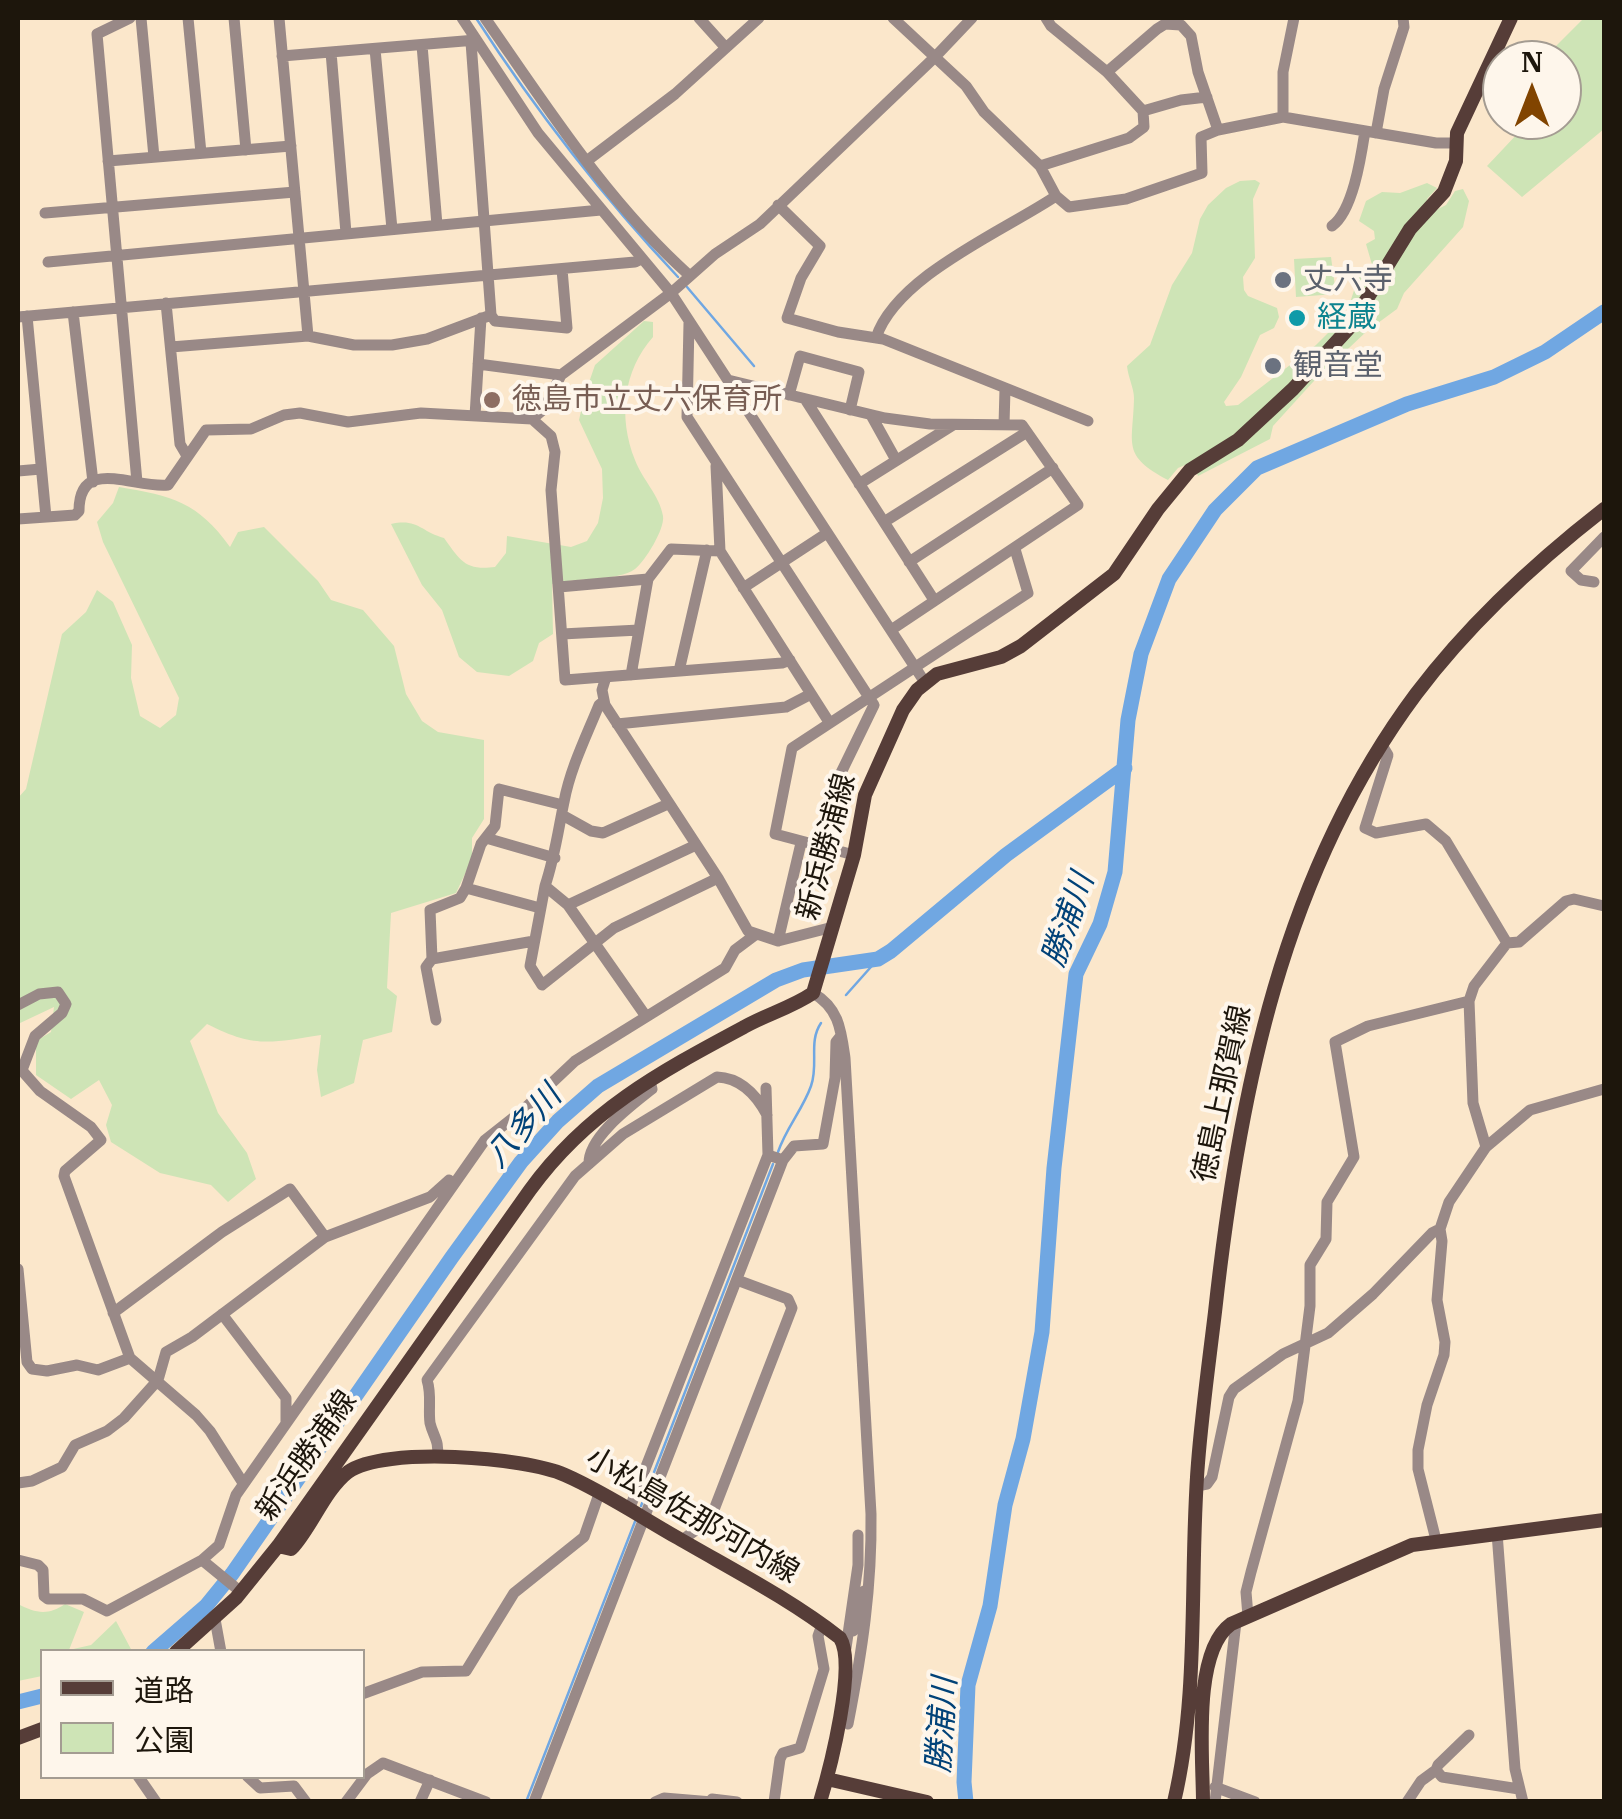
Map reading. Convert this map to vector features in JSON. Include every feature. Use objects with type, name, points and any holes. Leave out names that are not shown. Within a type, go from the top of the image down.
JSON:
[{"type":"main road","points":[[924,682],[1021,646],[1114,574],[1158,508],[1190,470],[1238,440],[1293,389],[1360,316],[1410,229],[1444,192],[1452,176],[1462,120],[1510,18]]},
{"type":"main road","name":"徳島上那賀線","points":[[1174,1802],[1185,1748],[1197,1486],[1228,1205],[1247,1097],[1274,982],[1311,880],[1343,810],[1382,745],[1441,664],[1506,596],[1604,510]]},
{"type":"main road","name":"新浜勝浦線","points":[[278,1546],[552,1159],[581,1129],[650,1080],[748,1024],[796,1005],[814,990],[854,854],[870,783],[903,710],[924,682]]},
{"type":"main road","name":"小松島佐那河内線","points":[[180,1649],[215,1619],[278,1546],[294,1546],[351,1470],[373,1463],[437,1456],[564,1474],[783,1598],[840,1638],[846,1648]]},
{"type":"main road","points":[[1203,1802],[1207,1674],[1220,1631],[1390,1553],[1436,1540],[1604,1520]]},
{"type":"main road","points":[[835,1780],[846,1648]]},
{"type":"main road","points":[[822,1802],[835,1780],[848,1724],[843,1696]]},
{"type":"main road","points":[[835,1780],[926,1802]]},
{"type":"street","points":[[130,18],[97,34],[137,482]]},
{"type":"street","points":[[141,18],[154,157]]},
{"type":"street","points":[[188,18],[201,154]]},
{"type":"street","points":[[234,18],[246,150]]},
{"type":"street","points":[[279,18],[308,336]]},
{"type":"street","points":[[462,18],[538,133],[670,292],[924,682]]},
{"type":"street","points":[[485,18],[551,116],[631,214],[690,276]]},
{"type":"street","points":[[699,18],[726,48]]},
{"type":"street","points":[[588,160],[675,94],[759,18]]},
{"type":"street","points":[[893,18],[1040,166],[1064,205],[1074,208],[1163,189],[1202,173],[1201,137],[1283,117],[1455,143]]},
{"type":"street","points":[[532,419],[544,409],[561,375],[714,254],[760,224],[972,18]]},
{"type":"street","points":[[1040,166],[1129,138],[1144,128],[1144,111],[1046,18]]},
{"type":"street","points":[[1283,117],[1283,72],[1294,18]]},
{"type":"street","points":[[1332,226],[1343,218],[1404,18]]},
{"type":"street","points":[[1106,72],[1165,24],[1180,25],[1191,36],[1218,130]]},
{"type":"street","points":[[282,56],[474,41]]},
{"type":"street","points":[[474,41],[487,275],[475,416]]},
{"type":"street","points":[[422,45],[437,225]]},
{"type":"street","points":[[376,49],[392,229]]},
{"type":"street","points":[[330,52],[346,233]]},
{"type":"street","points":[[1144,111],[1180,100],[1207,98]]},
{"type":"street","points":[[108,161],[291,146]]},
{"type":"street","points":[[46,213],[295,192]]},
{"type":"street","points":[[876,338],[887,316],[923,277],[1056,196]]},
{"type":"street","points":[[778,205],[820,246],[801,278],[787,318],[876,338],[1088,421]]},
{"type":"street","points":[[48,262],[601,210]]},
{"type":"street","points":[[46,516],[22,316],[641,259]]},
{"type":"street","points":[[170,347],[308,336],[354,345],[392,345],[427,339],[486,316],[567,328],[562,269]]},
{"type":"street","points":[[166,304],[180,444],[187,456]]},
{"type":"street","points":[[73,312],[92,482]]},
{"type":"street","points":[[688,320],[687,417],[874,705],[837,781],[823,848]]},
{"type":"street","points":[[789,395],[800,356],[859,372],[850,410]]},
{"type":"street","points":[[478,364],[561,375]]},
{"type":"street","points":[[728,380],[870,415],[954,424],[1022,425],[1078,505],[891,630]]},
{"type":"street","points":[[1004,425],[1005,389]]},
{"type":"street","points":[[805,399],[934,600]]},
{"type":"street","points":[[18,518],[76,515],[80,492],[92,482],[120,479],[168,486],[206,430],[251,429],[274,418],[300,413],[348,422],[421,413],[532,419],[552,436],[555,452],[552,490],[565,680],[790,660]]},
{"type":"street","points":[[870,415],[896,460]]},
{"type":"street","points":[[859,484],[954,424]]},
{"type":"street","points":[[884,522],[1027,432]]},
{"type":"street","points":[[680,671],[713,550],[716,462]]},
{"type":"street","points":[[908,562],[1052,468]]},
{"type":"street","points":[[18,470],[41,469]]},
{"type":"street","points":[[744,588],[828,533]]},
{"type":"street","points":[[1594,582],[1581,580],[1571,571],[1604,537]]},
{"type":"street","points":[[631,675],[648,579],[671,549],[713,550],[744,588],[829,722]]},
{"type":"street","points":[[854,854],[775,834],[792,748],[1028,594],[1015,550]]},
{"type":"street","points":[[558,587],[648,579]]},
{"type":"street","points":[[562,634],[639,630]]},
{"type":"street","points":[[606,677],[604,702],[748,930],[778,941],[832,930]]},
{"type":"street","points":[[617,724],[786,707],[811,694]]},
{"type":"street","points":[[604,702],[573,770],[540,908],[530,966],[542,985],[614,928],[718,878]]},
{"type":"street","points":[[1382,745],[1388,754],[1365,828],[1376,833],[1426,824],[1436,830],[1507,943]]},
{"type":"street","points":[[436,1020],[426,967],[432,959],[430,910],[460,898],[466,888],[486,838],[495,826],[499,789],[563,811],[590,832],[603,834],[668,804]]},
{"type":"street","points":[[486,838],[555,858]]},
{"type":"street","points":[[778,941],[802,843]]},
{"type":"street","points":[[568,906],[696,845]]},
{"type":"street","points":[[546,886],[568,906],[644,1015]]},
{"type":"street","points":[[466,888],[540,908]]},
{"type":"street","points":[[1486,1147],[1473,1103],[1469,1001],[1474,986],[1507,943],[1520,942],[1566,901],[1574,899],[1604,906]]},
{"type":"street","points":[[18,1560],[38,1565],[42,1570],[44,1596],[83,1600],[107,1611],[206,1564],[218,1545],[243,1483],[484,1140],[523,1110],[562,1072],[644,1015],[725,968],[735,950],[755,935]]},
{"type":"street","points":[[432,959],[534,941]]},
{"type":"street","points":[[814,990],[831,1005],[842,1036],[872,1543],[867,1621],[848,1724]]},
{"type":"street","points":[[18,1006],[50,992],[58,992],[66,1004],[62,1013],[35,1036],[20,1068],[40,1090],[92,1127],[102,1140],[64,1176],[130,1358],[210,1431],[243,1483]]},
{"type":"street","points":[[1214,1802],[1246,1592],[1298,1401],[1310,1266],[1326,1239],[1327,1202],[1354,1157],[1335,1042],[1368,1026],[1469,1001]]},
{"type":"street","points":[[534,1802],[637,1515],[776,1158],[794,1146],[823,1144],[833,1094],[836,1042],[842,1036]]},
{"type":"street","points":[[437,1456],[439,1444],[430,1421],[432,1393],[428,1380],[575,1176],[640,1122],[717,1077],[756,1094],[768,1115]]},
{"type":"street","points":[[589,1164],[588,1155],[612,1122],[652,1089],[650,1080]]},
{"type":"street","points":[[637,1515],[736,1280],[776,1158],[766,1088]]},
{"type":"street","points":[[1436,1540],[1418,1469],[1418,1450],[1426,1405],[1444,1355],[1438,1300],[1440,1230],[1449,1202],[1486,1147],[1530,1110],[1604,1089]]},
{"type":"street","points":[[18,1483],[62,1467],[75,1445],[114,1426],[158,1380],[166,1352],[325,1237],[430,1197],[458,1176]]},
{"type":"street","points":[[113,1313],[222,1232],[290,1189],[325,1237]]},
{"type":"street","points":[[1197,1486],[1212,1478],[1228,1397],[1234,1388],[1282,1354],[1328,1332],[1432,1233],[1440,1230]]},
{"type":"street","points":[[18,1269],[27,1362],[32,1368],[47,1371],[77,1365],[106,1369],[130,1358]]},
{"type":"street","points":[[682,1540],[710,1520],[792,1308],[788,1299],[736,1280]]},
{"type":"street","points":[[222,1314],[286,1398],[286,1424]]},
{"type":"street","points":[[365,1693],[422,1672],[466,1671],[514,1592],[584,1537],[599,1494]]},
{"type":"street","points":[[1436,1770],[1447,1780],[1521,1795],[1497,1533]]},
{"type":"street","points":[[846,1648],[858,1565],[858,1535]]},
{"type":"street","points":[[846,1648],[862,1601],[872,1543]]},
{"type":"street","points":[[206,1564],[238,1590]]},
{"type":"street","points":[[215,1619],[220,1649]]},
{"type":"street","points":[[774,1802],[780,1759],[800,1748],[824,1669],[818,1636],[822,1625]]},
{"type":"street","points":[[1407,1802],[1421,1781],[1469,1735]]},
{"type":"street","points":[[365,1777],[383,1763],[486,1802]]},
{"type":"street","points":[[140,1779],[156,1802]]},
{"type":"street","points":[[250,1779],[260,1788],[294,1786],[306,1802]]},
{"type":"street","points":[[346,1802],[363,1779]]},
{"type":"street","points":[[420,1802],[430,1780]]},
{"type":"street","points":[[1215,1787],[1254,1802]]},
{"type":"street","points":[[655,1802],[664,1798],[737,1802]]},
{"type":"green space","points":[[1584,18],[1604,18],[1604,129],[1522,197],[1487,166],[1512,140],[1582,140],[1582,40],[1562,40]]},
{"type":"green space","points":[[1240,181],[1260,183],[1253,199],[1255,258],[1243,277],[1244,290],[1248,296],[1277,308],[1279,317],[1274,328],[1260,335],[1241,377],[1224,402],[1226,406],[1238,405],[1316,345],[1346,315],[1358,278],[1373,268],[1366,244],[1375,239],[1374,231],[1359,221],[1366,201],[1382,192],[1400,193],[1427,183],[1437,188],[1427,199],[1434,211],[1446,205],[1455,191],[1463,189],[1469,201],[1463,227],[1404,293],[1397,309],[1367,331],[1313,382],[1273,426],[1270,439],[1198,476],[1192,462],[1178,468],[1168,480],[1143,463],[1133,447],[1134,394],[1127,366],[1150,345],[1172,285],[1192,253],[1200,219],[1208,205],[1226,188]]},
{"type":"green space","points":[[1331,257],[1336,294],[1296,297],[1294,259]]},
{"type":"green space","points":[[644,321],[653,322],[653,337],[630,380],[626,427],[635,460],[661,509],[663,522],[658,536],[639,565],[627,573],[552,584],[553,634],[539,643],[533,661],[509,676],[477,672],[459,657],[442,610],[422,585],[391,524],[414,524],[444,538],[459,558],[477,567],[495,567],[506,553],[507,536],[571,547],[587,541],[598,523],[603,498],[602,469],[579,420],[585,394],[595,365]]},
{"type":"green space","points":[[119,487],[169,498],[195,511],[230,547],[238,532],[264,527],[318,581],[331,600],[363,610],[394,646],[406,694],[422,721],[438,732],[484,740],[484,819],[472,838],[472,859],[456,893],[391,913],[387,988],[397,996],[392,1032],[363,1040],[354,1083],[321,1097],[317,1070],[321,1035],[262,1042],[237,1037],[207,1024],[190,1041],[218,1113],[247,1153],[256,1179],[228,1202],[211,1185],[160,1173],[111,1142],[106,1125],[112,1105],[99,1080],[71,1099],[36,1075],[36,1041],[51,1032],[54,1007],[18,1024],[18,798],[26,789],[62,634],[86,612],[97,590],[113,602],[132,645],[131,678],[140,716],[160,728],[176,715],[179,698],[103,542],[97,522],[113,503]]},
{"type":"green space","points":[[18,1604],[42,1612],[65,1604],[84,1612],[69,1649],[40,1649],[40,1676],[18,1681]]},
{"type":"green space","points":[[116,1621],[131,1649],[73,1649],[91,1645]]},
{"type":"waterway","points":[[476,18],[571,152],[678,277]]},
{"type":"waterway","points":[[687,287],[754,366]]},
{"type":"waterway","name":"勝浦川","points":[[966,1802],[968,1685],[990,1606],[1005,1505],[1023,1439],[1042,1332],[1054,1168],[1076,974],[1100,924],[1115,872],[1128,720],[1141,654],[1169,579],[1215,510],[1257,468],[1407,404],[1494,377],[1545,352],[1604,312]]},
{"type":"waterway","name":"八多川","points":[[156,1649],[206,1606],[232,1574],[452,1257],[521,1162],[558,1121],[598,1086],[776,980],[803,970],[878,959],[891,951],[1006,855],[1125,768]]},
{"type":"waterway","points":[[846,995],[878,959]]},
{"type":"waterway","points":[[778,1152],[811,1086],[815,1038],[821,1023]]},
{"type":"waterway","points":[[641,1506],[773,1164]]},
{"type":"waterway","points":[[526,1802],[636,1519]]},
{"type":"waterway","name":"八多川","points":[[18,1702],[40,1696]]},
{"type":"place","name":"丈六寺","points":[[1283,280]]},
{"type":"place","name":"経蔵","points":[[1297,318]]},
{"type":"place","name":"観音堂","points":[[1273,366]]},
{"type":"place","name":"徳島市立丈六保育所","points":[[492,400]]}]
